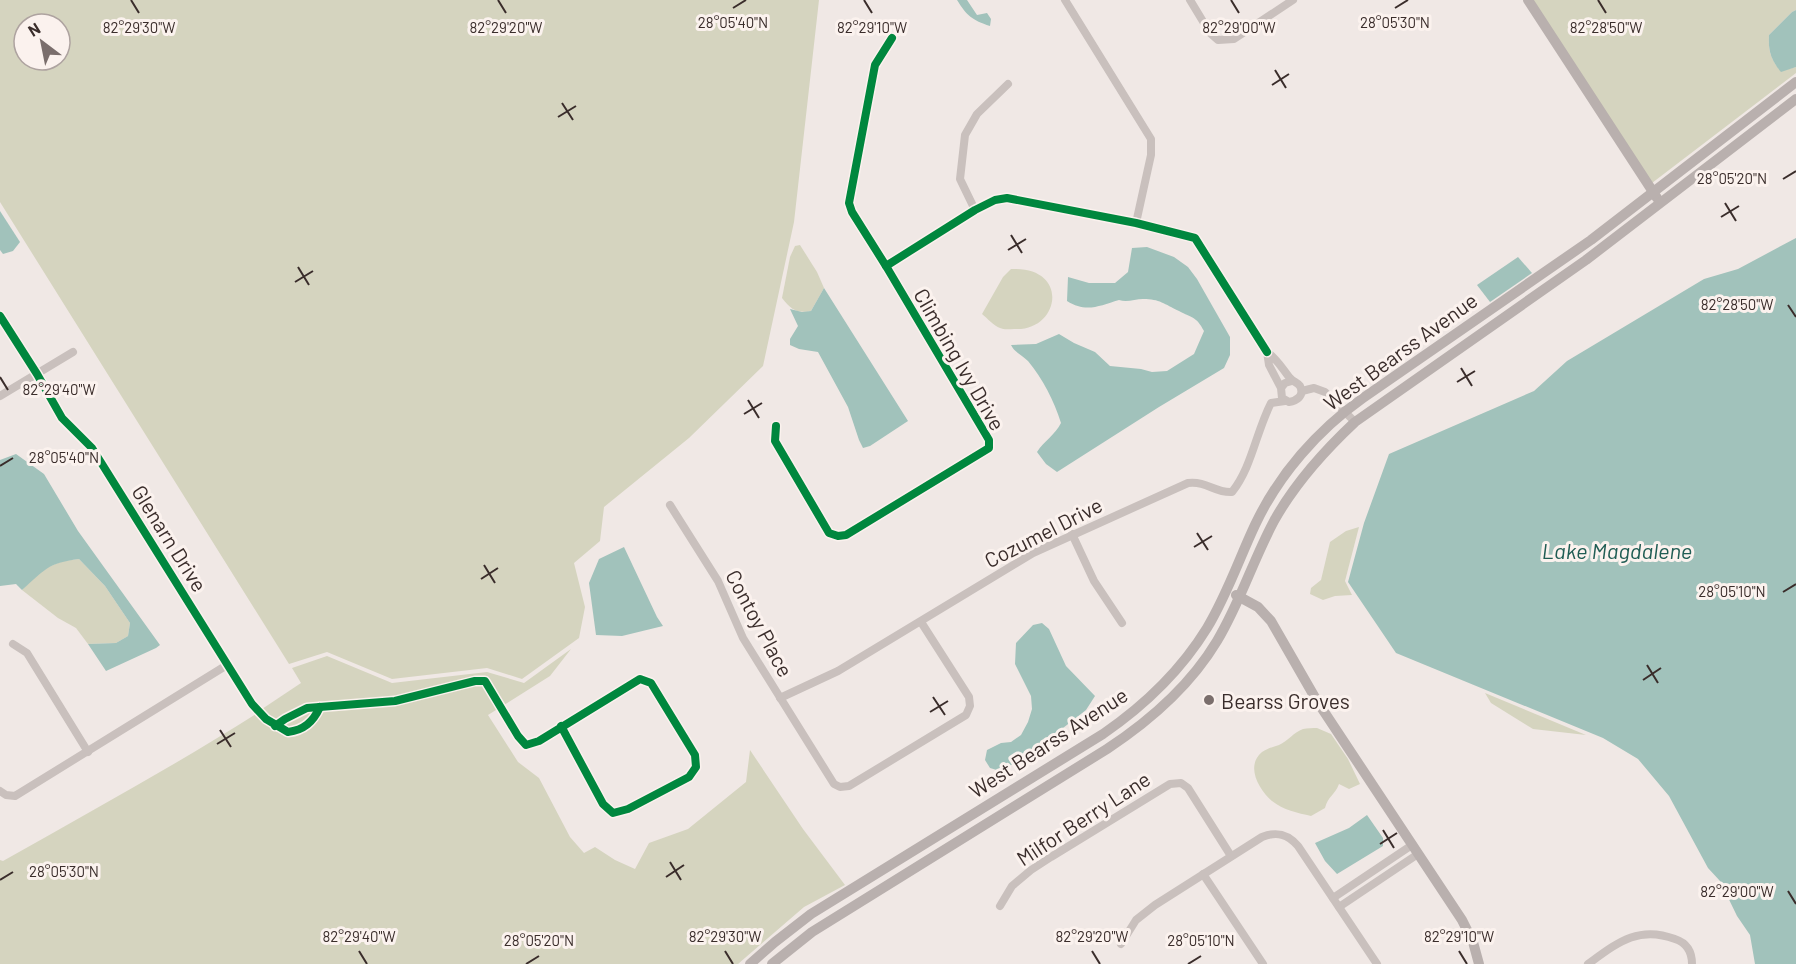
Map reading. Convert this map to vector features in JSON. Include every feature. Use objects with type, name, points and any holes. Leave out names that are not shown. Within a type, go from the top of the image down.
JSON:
[{"type":"main road","points":[[1528,0],[1660,204]]},
{"type":"main road","name":"West Bearss Avenue","points":[[750,964],[781,936],[812,914],[1103,734],[1138,708],[1167,681],[1209,626],[1269,498],[1296,462],[1344,412],[1582,246],[1796,82]]},
{"type":"main road","name":"West Bearss Avenue","points":[[772,964],[830,920],[1107,749],[1140,726],[1168,702],[1198,668],[1216,642],[1240,597],[1273,523],[1308,470],[1330,446],[1355,423],[1586,260],[1796,99]]},
{"type":"main road","points":[[1227,591],[1258,608],[1271,621],[1317,701],[1467,929],[1479,964]]},
{"type":"street","points":[[1065,0],[1151,139],[1151,155],[1136,223]]},
{"type":"street","points":[[1190,0],[1210,33],[1218,39],[1234,39],[1293,0]]},
{"type":"street","name":"Climbing Ivy Drive","points":[[776,426],[775,441],[829,533],[838,536],[846,535],[989,448],[989,440],[849,204],[875,65],[892,38]]},
{"type":"street","points":[[975,210],[960,180],[965,135],[977,114],[1008,84]]},
{"type":"street","points":[[886,266],[975,210],[995,200],[1007,198],[1136,223],[1196,238],[1268,352],[1278,360],[1292,381],[1300,386],[1302,391],[1300,398],[1296,401],[1285,400],[1281,396],[1281,388],[1269,365],[1268,352]]},
{"type":"street","name":"Glenarn Drive","points":[[0,316],[62,418],[92,448],[252,704],[275,726]]},
{"type":"street","points":[[0,396],[73,352]]},
{"type":"street","points":[[1281,388],[1285,383],[1292,381]]},
{"type":"street","points":[[1302,391],[1314,388],[1325,392],[1355,423]]},
{"type":"street","name":"Cozumel Drive","points":[[780,698],[838,671],[1033,553],[1072,534],[1188,483],[1200,482],[1223,492],[1232,492],[1240,482],[1263,417],[1271,403],[1285,400]]},
{"type":"street","name":"Contoy Place","points":[[670,505],[718,581],[743,638],[834,784],[840,787],[849,786],[966,715],[970,706],[969,697],[921,622]]},
{"type":"street","points":[[1072,534],[1094,581],[1122,622]]},
{"type":"street","points":[[13,644],[27,653],[88,752]]},
{"type":"street","points":[[0,791],[6,795],[15,796],[227,665]]},
{"type":"street","points":[[275,726],[307,708],[395,701],[475,681],[485,681],[518,736],[526,745],[539,741],[561,726],[640,679],[651,683],[695,754],[696,767],[689,777],[628,809],[613,813],[603,804],[561,726]]},
{"type":"street","points":[[275,726],[288,732],[305,727],[316,716],[320,707]]},
{"type":"street","name":"Milfor Berry Lane","points":[[1000,906],[1012,886],[1031,870],[1170,783],[1181,783],[1188,788],[1231,856]]},
{"type":"street","points":[[1121,944],[1131,927],[1143,914],[1169,895],[1231,856],[1269,834],[1276,833],[1291,838],[1298,846],[1377,964]]},
{"type":"street","points":[[1333,898],[1364,876],[1415,849]]},
{"type":"street","points":[[1339,908],[1371,886],[1415,849]]},
{"type":"street","points":[[1203,874],[1263,964]]},
{"type":"street","points":[[1364,876],[1371,886]]},
{"type":"street","points":[[1588,964],[1631,937],[1652,933],[1678,940],[1687,946],[1692,956],[1692,964]]},
{"type":"green space","points":[[0,0],[819,0],[794,222],[763,366],[689,438],[604,507],[600,541],[574,563],[585,607],[579,638],[522,679],[487,668],[392,679],[327,652],[289,664],[0,202]]},
{"type":"green space","points":[[1532,0],[1796,0],[1796,10],[1769,35],[1769,41],[1771,55],[1781,71],[1796,67],[1796,73],[1652,183]]},
{"type":"green space","points":[[800,245],[824,288],[811,311],[806,312],[794,310],[782,298],[790,257],[795,246]]},
{"type":"green space","points":[[1011,269],[1030,271],[1043,278],[1050,287],[1052,299],[1049,311],[1030,327],[1002,329],[982,314],[1003,277]]},
{"type":"green space","points":[[1359,527],[1345,581],[1352,595],[1335,596],[1323,600],[1310,594],[1311,588],[1321,580],[1330,542],[1346,531]]},
{"type":"green space","points":[[79,559],[105,586],[130,623],[128,636],[116,643],[88,644],[76,628],[58,618],[22,590],[43,569],[63,561]]},
{"type":"green space","points":[[571,649],[550,676],[488,715],[518,762],[539,778],[570,837],[584,853],[595,847],[635,869],[649,843],[688,829],[746,782],[750,750],[803,829],[845,885],[804,907],[738,964],[0,964],[0,860],[3,861],[131,789],[256,714],[277,732],[281,725],[262,709],[301,683],[292,668],[327,656],[392,683],[487,672],[524,683]]},
{"type":"green space","points":[[1485,693],[1586,735],[1533,729],[1491,703]]},
{"type":"green space","points":[[1317,728],[1331,734],[1348,759],[1360,784],[1349,789],[1339,784],[1325,808],[1311,816],[1286,809],[1272,801],[1263,791],[1254,771],[1257,758],[1262,752],[1282,743],[1300,730]]},
{"type":"water","points":[[957,0],[967,0],[977,15],[987,13],[991,19],[990,26],[970,17]]},
{"type":"water","points":[[1796,10],[1796,67],[1781,72],[1771,55],[1769,35]]},
{"type":"water","points":[[0,211],[20,242],[13,251],[3,254],[0,250]]},
{"type":"water","name":"Lake Magdalene","points":[[1796,238],[1796,964],[1755,964],[1750,935],[1737,916],[1720,881],[1708,868],[1669,796],[1638,759],[1603,738],[1396,653],[1348,582],[1364,523],[1389,454],[1534,391],[1567,361],[1704,279],[1738,269]]},
{"type":"water","points":[[1147,247],[1174,257],[1188,267],[1230,337],[1230,355],[1224,368],[1057,472],[1046,464],[1037,452],[1061,423],[1048,390],[1028,361],[1011,345],[1036,344],[1059,334],[1095,352],[1110,366],[1152,372],[1167,371],[1194,354],[1204,331],[1201,326],[1193,318],[1162,302],[1149,299],[1119,300],[1087,308],[1067,301],[1068,277],[1089,283],[1115,283],[1128,272],[1132,248]]},
{"type":"water","points":[[1518,257],[1532,273],[1490,302],[1477,285]]},
{"type":"water","points":[[824,288],[908,421],[870,446],[863,448],[848,407],[818,352],[790,345],[790,339],[798,326],[790,309],[802,312],[811,311]]},
{"type":"water","points":[[16,454],[44,474],[78,531],[160,645],[156,648],[106,671],[88,644],[116,643],[128,636],[130,623],[105,586],[79,559],[53,565],[22,590],[16,584],[0,586],[0,460]]},
{"type":"water","points":[[624,547],[663,626],[622,636],[596,635],[589,583],[599,559]]},
{"type":"water","points":[[1042,623],[1049,629],[1066,666],[1095,696],[1086,710],[1026,757],[1000,771],[990,768],[985,760],[987,750],[1001,743],[1011,742],[1021,735],[1028,722],[1032,709],[1031,696],[1015,664],[1016,643],[1033,625]]},
{"type":"water","points":[[1367,815],[1383,838],[1383,846],[1337,874],[1325,861],[1315,843],[1349,828]]},
{"type":"cycle path","points":[[776,426],[775,441],[829,533],[838,536],[846,535],[989,448],[989,440],[852,212],[849,203],[875,65],[892,38]]},
{"type":"cycle path","points":[[886,266],[975,210],[995,200],[1007,198],[1136,223],[1195,238],[1267,352]]},
{"type":"cycle path","points":[[0,316],[62,418],[92,448],[252,704],[266,719],[288,732],[307,724],[320,707]]},
{"type":"cycle path","points":[[275,726],[307,708],[395,701],[475,681],[485,681],[518,736],[526,745],[539,741],[640,679],[651,683],[695,755],[696,767],[689,777],[628,809],[613,813],[603,804],[561,726]]},
{"type":"place","name":"Bearss Groves","points":[[1209,700]]}]
